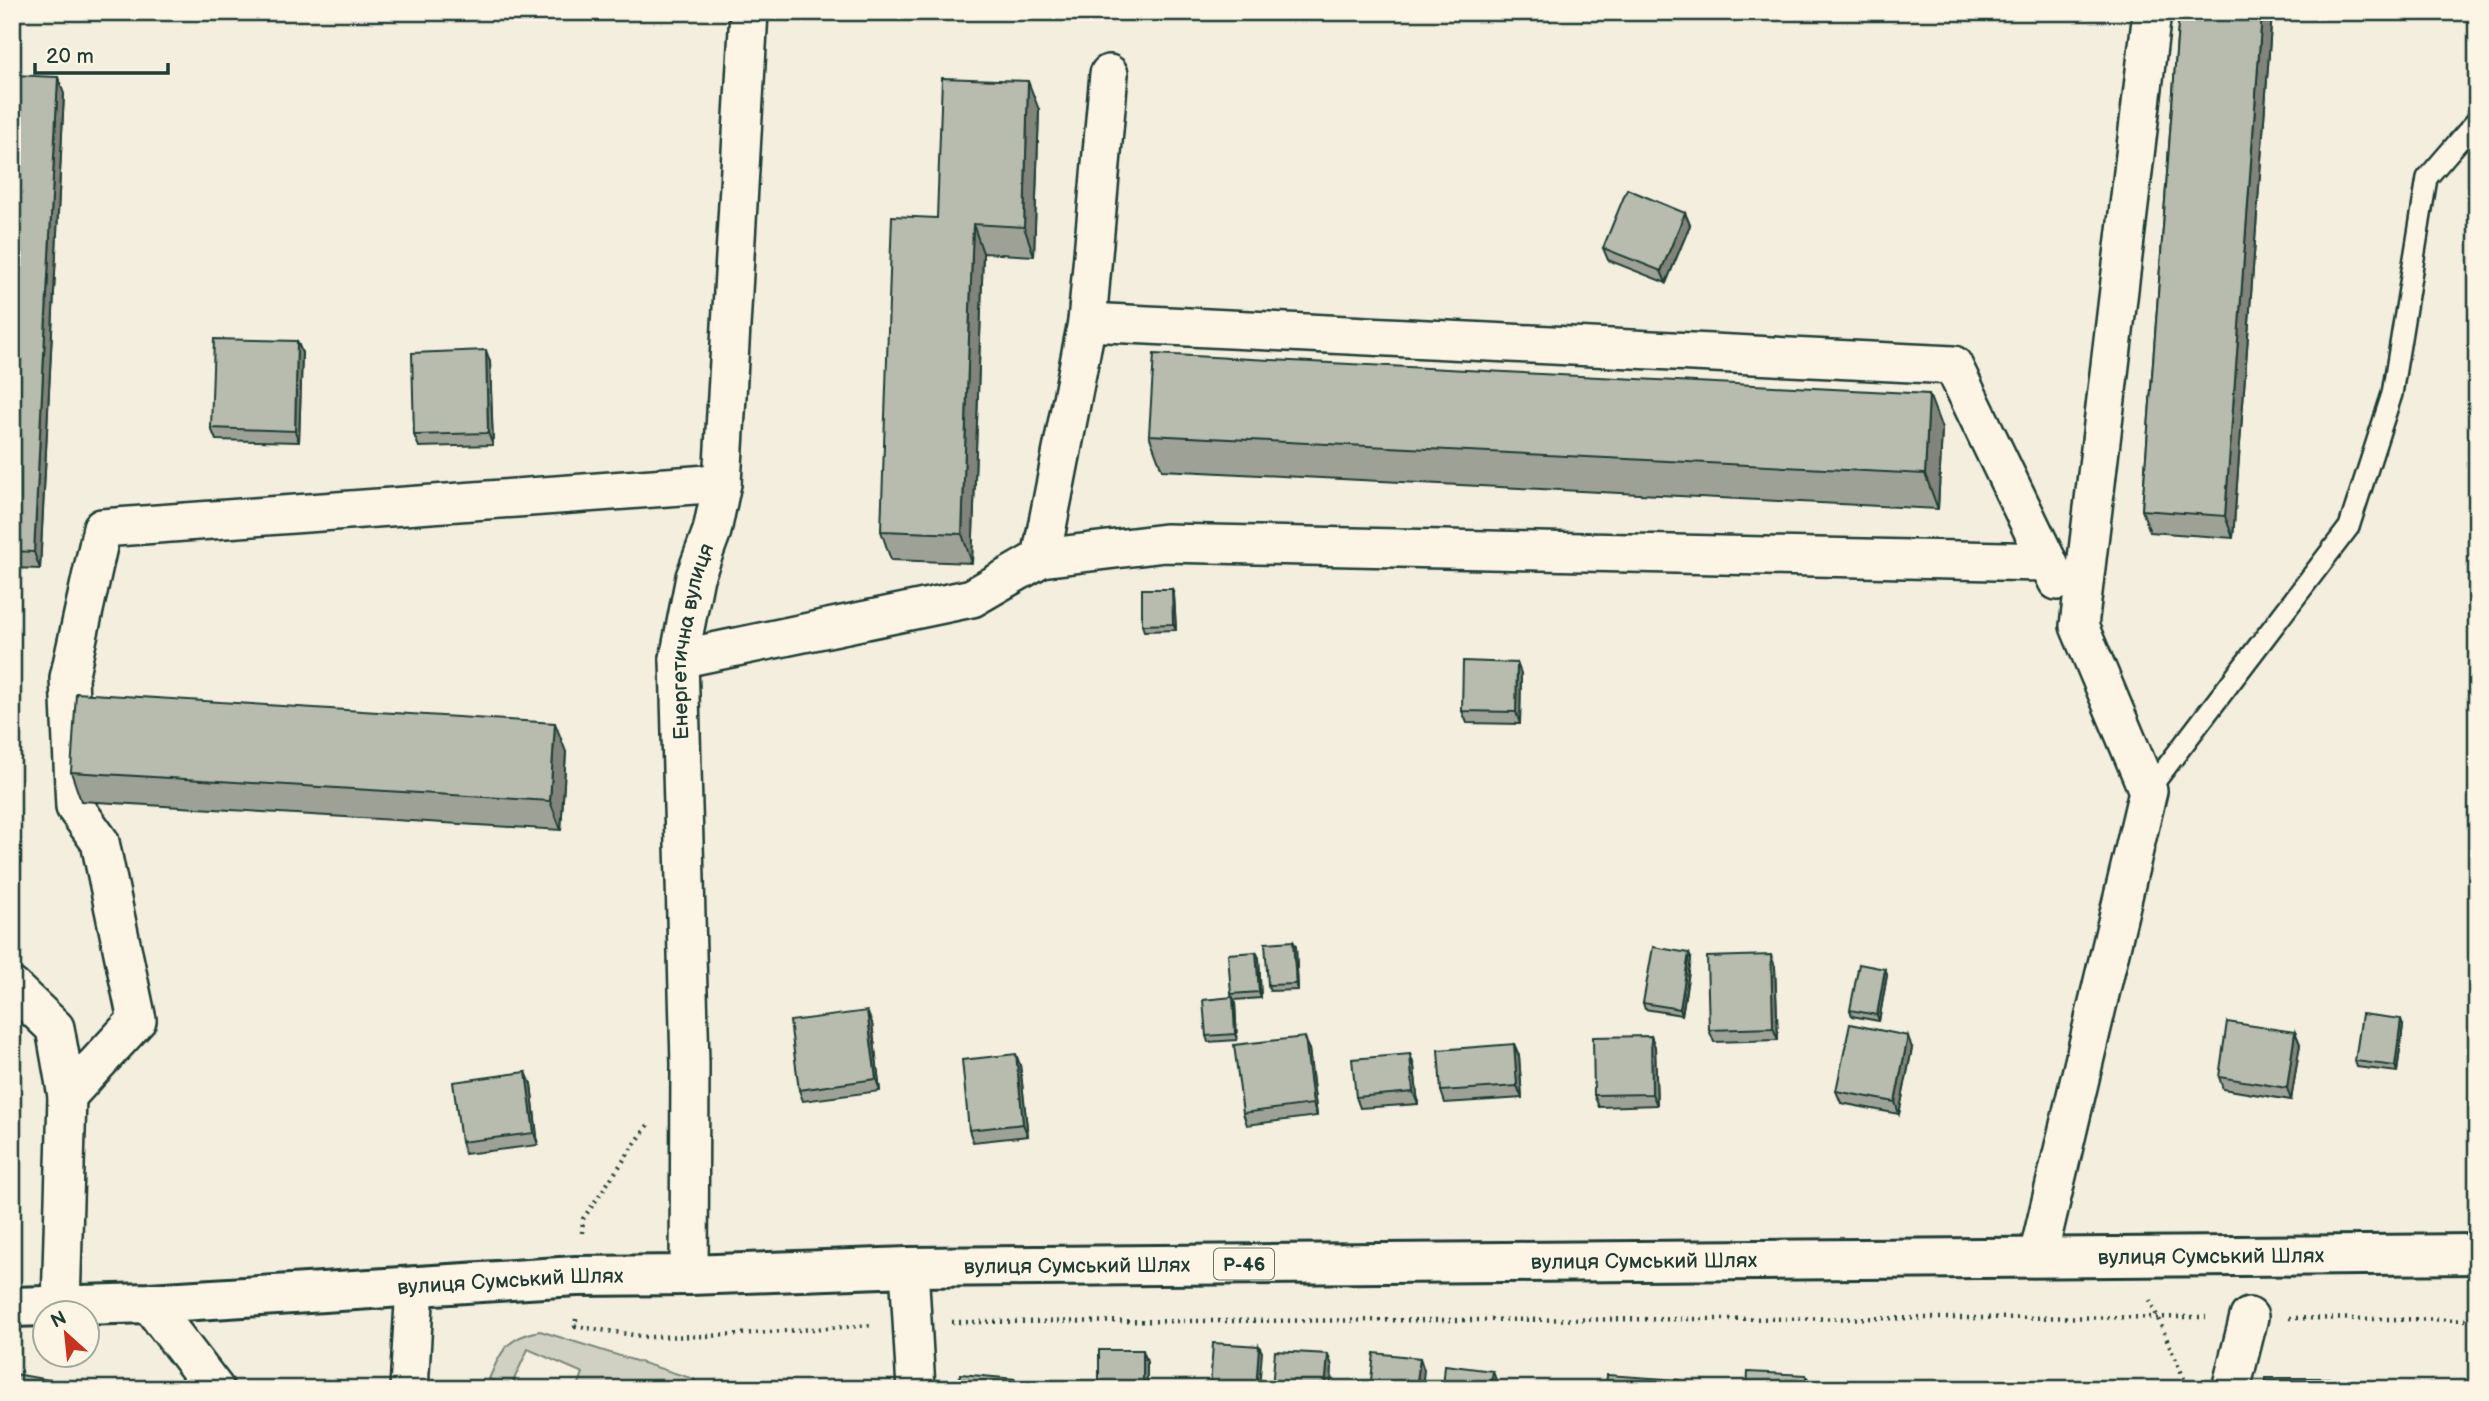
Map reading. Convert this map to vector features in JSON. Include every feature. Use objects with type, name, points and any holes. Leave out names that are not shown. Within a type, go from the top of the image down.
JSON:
[{"type":"main road","name":"вулиця Сумський Шлях","points":[[102,1305],[576,1276],[909,1267],[2477,1254]]},
{"type":"main road","name":"вулиця Сумський Шлях","points":[[12,1307],[32,1307]]},
{"type":"street","name":"Енергетична вулиця","points":[[689,1275],[690,1064],[679,659],[695,577],[712,531],[722,483],[749,12]]},
{"type":"street","points":[[2079,626],[2152,12]]},
{"type":"street","points":[[1041,558],[1087,322],[1109,74]]},
{"type":"street","points":[[1087,322],[1953,365],[2079,626],[2148,792],[2038,1256]]},
{"type":"street","points":[[67,1096],[137,1020],[100,842],[75,807],[69,678],[102,528],[722,483]]},
{"type":"street","points":[[679,659],[972,598],[1041,558],[1165,543],[2048,562]]},
{"type":"street","points":[[12,987],[55,1028],[67,1096],[61,1300]]},
{"type":"street","points":[[909,1267],[916,1389]]},
{"type":"street","points":[[409,1389],[415,1286]]},
{"type":"street","points":[[149,1303],[215,1389]]},
{"type":"street","points":[[2231,1389],[2249,1317]]},
{"type":"lane","points":[[2148,792],[2349,527],[2392,394],[2427,178],[2477,120]]},
{"type":"path","points":[[2135,1256],[2156,1318],[2189,1389]]},
{"type":"path","points":[[709,1336],[912,1322],[2249,1317],[2477,1320]]},
{"type":"shaded area","points":[[540,1331],[694,1379],[701,1389],[577,1389],[583,1373],[528,1349],[510,1388],[489,1379],[502,1353],[513,1341]]},
{"type":"building","points":[[2179,12],[2262,12],[2225,516],[2142,510]]},
{"type":"building","points":[[12,75],[58,77],[34,552],[12,551]]},
{"type":"building","points":[[942,78],[1028,81],[1024,227],[973,224],[962,534],[881,531],[892,216],[937,218]]},
{"type":"building","points":[[1627,189],[1685,213],[1661,271],[1603,248]]},
{"type":"building","points":[[214,339],[297,341],[295,431],[211,428]]},
{"type":"building","points":[[486,350],[488,433],[414,435],[412,353]]},
{"type":"building","points":[[1154,354],[1929,394],[1925,474],[1149,435]]},
{"type":"building","points":[[1142,589],[1172,589],[1173,624],[1142,625]]},
{"type":"building","points":[[1463,661],[1517,663],[1516,712],[1462,711]]},
{"type":"building","points":[[76,693],[555,723],[550,801],[71,772]]},
{"type":"building","points":[[1293,941],[1296,984],[1268,985],[1265,943]]},
{"type":"building","points":[[1653,947],[1689,953],[1680,1009],[1643,1003]]},
{"type":"building","points":[[1256,952],[1259,992],[1231,994],[1228,954]]},
{"type":"building","points":[[1771,955],[1773,1028],[1709,1030],[1707,957]]},
{"type":"building","points":[[1859,964],[1885,969],[1877,1015],[1850,1010]]},
{"type":"building","points":[[1233,997],[1235,1034],[1206,1036],[1203,1000]]},
{"type":"building","points":[[867,1011],[876,1079],[799,1090],[790,1021]]},
{"type":"building","points":[[2362,1014],[2401,1019],[2395,1066],[2355,1061]]},
{"type":"building","points":[[2227,1022],[2295,1032],[2287,1088],[2219,1077]]},
{"type":"building","points":[[1850,1024],[1908,1036],[1895,1102],[1836,1091]]},
{"type":"building","points":[[1651,1036],[1652,1094],[1594,1095],[1593,1037]]},
{"type":"building","points":[[1305,1037],[1313,1104],[1243,1113],[1234,1045]]},
{"type":"building","points":[[1514,1044],[1517,1086],[1441,1091],[1438,1050]]},
{"type":"building","points":[[1016,1054],[1023,1124],[969,1130],[962,1060]]},
{"type":"building","points":[[1410,1054],[1413,1092],[1356,1097],[1352,1059]]},
{"type":"building","points":[[526,1072],[534,1133],[461,1142],[453,1082]]},
{"type":"building","points":[[1213,1343],[1259,1346],[1256,1389],[1210,1389]]},
{"type":"building","points":[[1099,1350],[1143,1350],[1143,1389],[1099,1389]]},
{"type":"building","points":[[1275,1351],[1328,1354],[1325,1389],[1272,1389]]},
{"type":"building","points":[[1374,1353],[1420,1358],[1416,1389],[1370,1389]]},
{"type":"building","points":[[1445,1365],[1493,1371],[1490,1389],[1443,1389]]},
{"type":"building","points":[[1748,1372],[1806,1375],[1806,1389],[1747,1389]]},
{"type":"building","points":[[15,1374],[72,1384],[71,1389],[12,1389]]},
{"type":"building","points":[[960,1374],[1015,1379],[1014,1389],[958,1389]]},
{"type":"building","points":[[1607,1375],[1679,1380],[1678,1389],[1606,1389]]},
{"type":"building","points":[[2266,1378],[2329,1378],[2329,1389],[2266,1389]]}]
